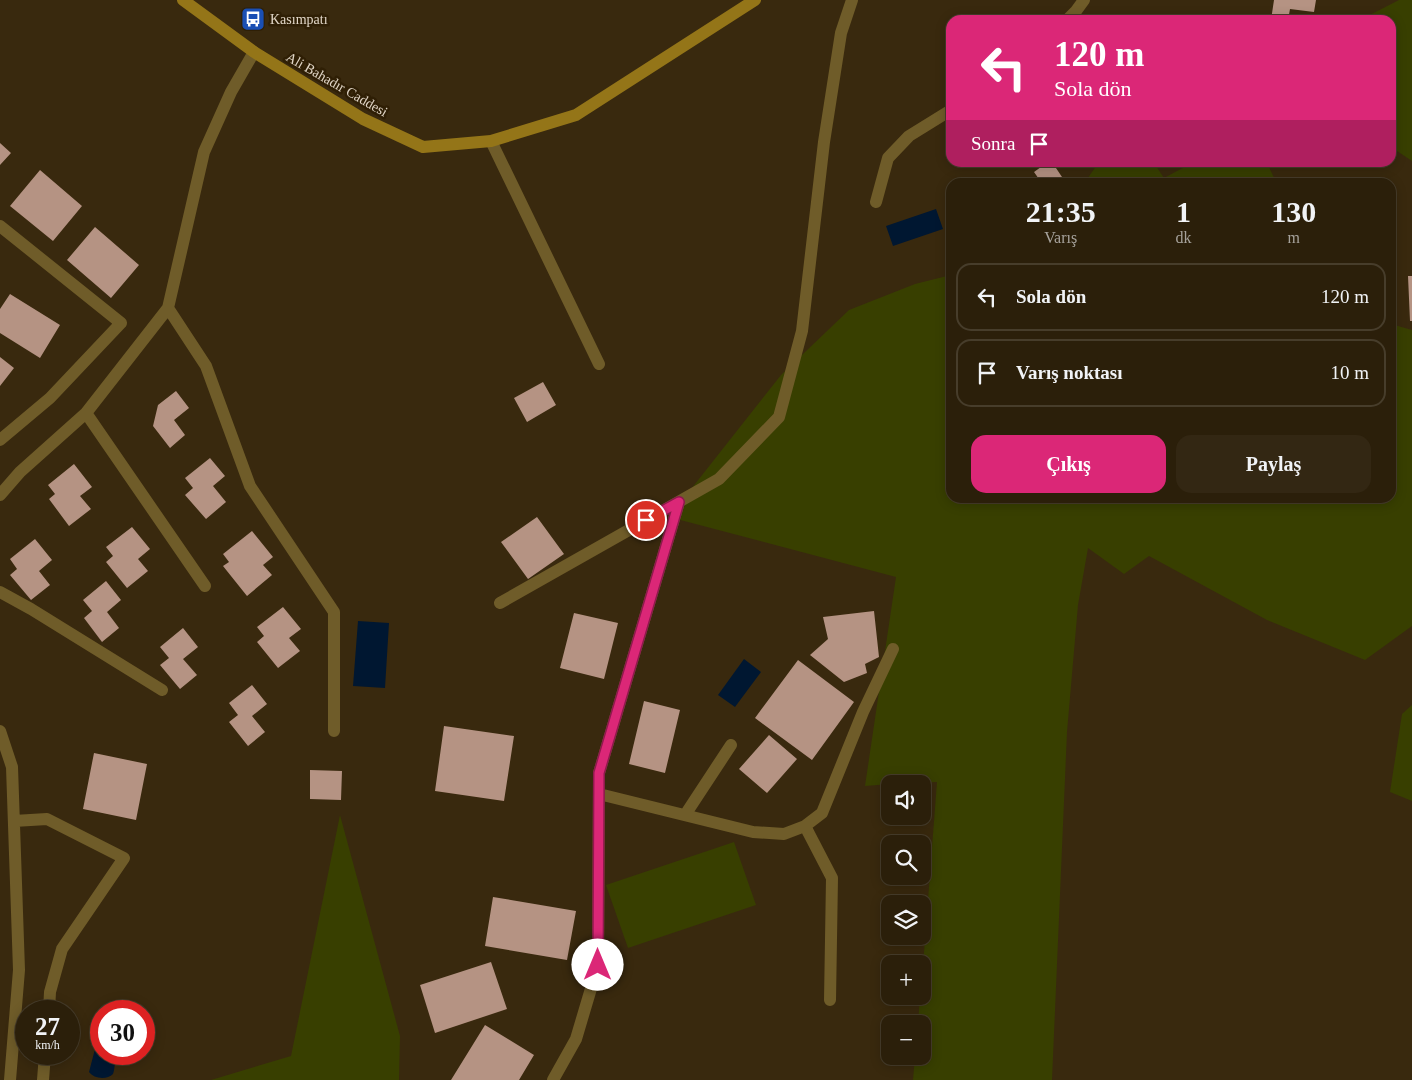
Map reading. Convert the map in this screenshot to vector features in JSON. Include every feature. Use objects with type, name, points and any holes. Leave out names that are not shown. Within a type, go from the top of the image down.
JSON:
[{"type":"main road","name":"Ali Bahadır Caddesi","points":[[184,0],[254,52],[363,120],[423,147],[491,141],[576,115],[754,0]]},
{"type":"street","points":[[500,604],[719,479],[779,417],[802,331],[824,142],[841,33],[852,0]]},
{"type":"street","points":[[1072,15],[1084,0]]},
{"type":"street","points":[[0,495],[20,472],[86,413],[168,308],[204,152],[232,92],[254,52]]},
{"type":"street","points":[[876,202],[888,158],[909,136],[946,113]]},
{"type":"street","points":[[491,141],[599,364]]},
{"type":"street","points":[[0,226],[120,323],[50,398],[0,440]]},
{"type":"street","points":[[168,308],[206,366],[250,486],[334,612],[334,731]]},
{"type":"street","points":[[86,413],[205,586]]},
{"type":"street","points":[[553,1080],[576,1039],[598,965],[599,773],[679,502]]},
{"type":"street","points":[[0,592],[162,690]]},
{"type":"street","points":[[599,794],[753,832],[784,834],[805,826],[822,814],[863,712],[893,648]]},
{"type":"street","points":[[0,731],[12,767],[19,970],[10,1080]]},
{"type":"street","points":[[685,815],[731,744]]},
{"type":"street","points":[[14,820],[47,819],[124,858],[62,949],[50,1000]]},
{"type":"street","points":[[805,826],[832,878],[830,1000]]},
{"type":"street","points":[[43,1080],[44,1065]]},
{"type":"green space","points":[[1399,0],[1412,0],[1412,161],[1396,150],[1396,15],[1370,15]]},
{"type":"green space","points":[[1096,167],[1157,167],[1164,178],[1088,178]]},
{"type":"green space","points":[[1185,167],[1269,167],[1274,178],[1164,178]]},
{"type":"green space","points":[[946,276],[946,503],[1396,503],[1396,325],[1412,330],[1412,626],[1365,660],[1267,620],[1149,556],[1124,574],[1088,548],[1078,605],[1067,732],[1052,1080],[913,1080],[914,1065],[931,1065],[931,1015],[919,1015],[919,1005],[931,1005],[931,955],[924,955],[925,945],[931,945],[931,895],[928,895],[929,885],[931,885],[937,782],[931,782],[931,775],[881,775],[881,785],[865,786],[896,577],[669,517],[781,375],[849,310],[915,284]]},
{"type":"green space","points":[[1412,705],[1412,801],[1390,792],[1402,714]]},
{"type":"green space","points":[[340,815],[400,1036],[399,1080],[211,1080],[291,1056]]},
{"type":"green space","points":[[734,842],[756,905],[628,948],[606,885]]},
{"type":"water","points":[[936,209],[943,229],[893,246],[886,226]]},
{"type":"water","points":[[358,621],[389,623],[385,688],[353,686]]},
{"type":"water","points":[[744,659],[761,672],[735,707],[718,695]]},
{"type":"water","points":[[91,1065],[115,1065],[113,1074],[104,1078],[94,1076],[89,1072]]},
{"type":"building","points":[[1274,0],[1316,0],[1314,12],[1290,9],[1289,15],[1272,15]]},
{"type":"building","points":[[0,143],[11,153],[0,165]]},
{"type":"building","points":[[1041,167],[1055,167],[1062,177],[1038,178],[1034,172]]},
{"type":"building","points":[[40,170],[82,206],[53,241],[10,206]]},
{"type":"building","points":[[95,227],[139,265],[111,298],[67,260]]},
{"type":"building","points":[[1408,276],[1412,276],[1412,321],[1410,321]]},
{"type":"building","points":[[10,294],[60,325],[40,358],[0,333],[0,309]]},
{"type":"building","points":[[0,357],[14,368],[0,386]]},
{"type":"building","points":[[543,382],[556,405],[527,422],[514,398]]},
{"type":"building","points":[[176,391],[189,408],[174,420],[185,435],[170,448],[153,426],[158,405]]},
{"type":"building","points":[[210,458],[225,476],[213,486],[226,502],[206,519],[185,495],[193,488],[185,478]]},
{"type":"building","points":[[74,464],[92,487],[80,496],[91,509],[69,526],[49,499],[55,494],[48,485]]},
{"type":"building","points":[[537,517],[564,554],[528,579],[501,542]]},
{"type":"building","points":[[132,527],[150,549],[138,559],[148,571],[127,588],[106,562],[113,556],[106,547]]},
{"type":"building","points":[[252,531],[273,557],[263,565],[272,575],[247,596],[223,566],[229,562],[223,554]]},
{"type":"building","points":[[35,539],[52,560],[39,571],[50,585],[31,600],[10,575],[17,569],[10,559]]},
{"type":"building","points":[[106,581],[121,600],[107,612],[119,628],[102,642],[84,618],[92,611],[83,600]]},
{"type":"building","points":[[283,607],[301,629],[289,638],[300,651],[278,668],[257,642],[264,636],[257,627]]},
{"type":"building","points":[[874,611],[879,657],[865,664],[867,673],[844,682],[810,655],[828,639],[823,617]]},
{"type":"building","points":[[574,613],[618,623],[604,679],[560,668]]},
{"type":"building","points":[[183,628],[198,647],[183,659],[197,675],[180,689],[160,665],[169,658],[160,647]]},
{"type":"building","points":[[798,660],[854,702],[812,760],[755,718]]},
{"type":"building","points":[[252,685],[267,704],[252,716],[265,732],[248,746],[229,722],[238,715],[229,703]]},
{"type":"building","points":[[644,701],[680,710],[665,773],[629,764]]},
{"type":"building","points":[[444,726],[514,736],[504,801],[435,791]]},
{"type":"building","points":[[769,735],[797,759],[767,793],[739,769]]},
{"type":"building","points":[[94,753],[147,764],[136,820],[83,809]]},
{"type":"building","points":[[310,770],[342,771],[341,800],[310,799]]},
{"type":"building","points":[[493,897],[576,911],[567,960],[485,946]]},
{"type":"building","points":[[491,962],[507,1009],[435,1033],[420,985]]},
{"type":"building","points":[[485,1025],[534,1055],[519,1080],[451,1080]]},
{"type":"place","name":"Kasımpatı","points":[[253,19]]},
{"type":"route","points":[[598,965],[599,773],[679,502],[646,520]]}]
